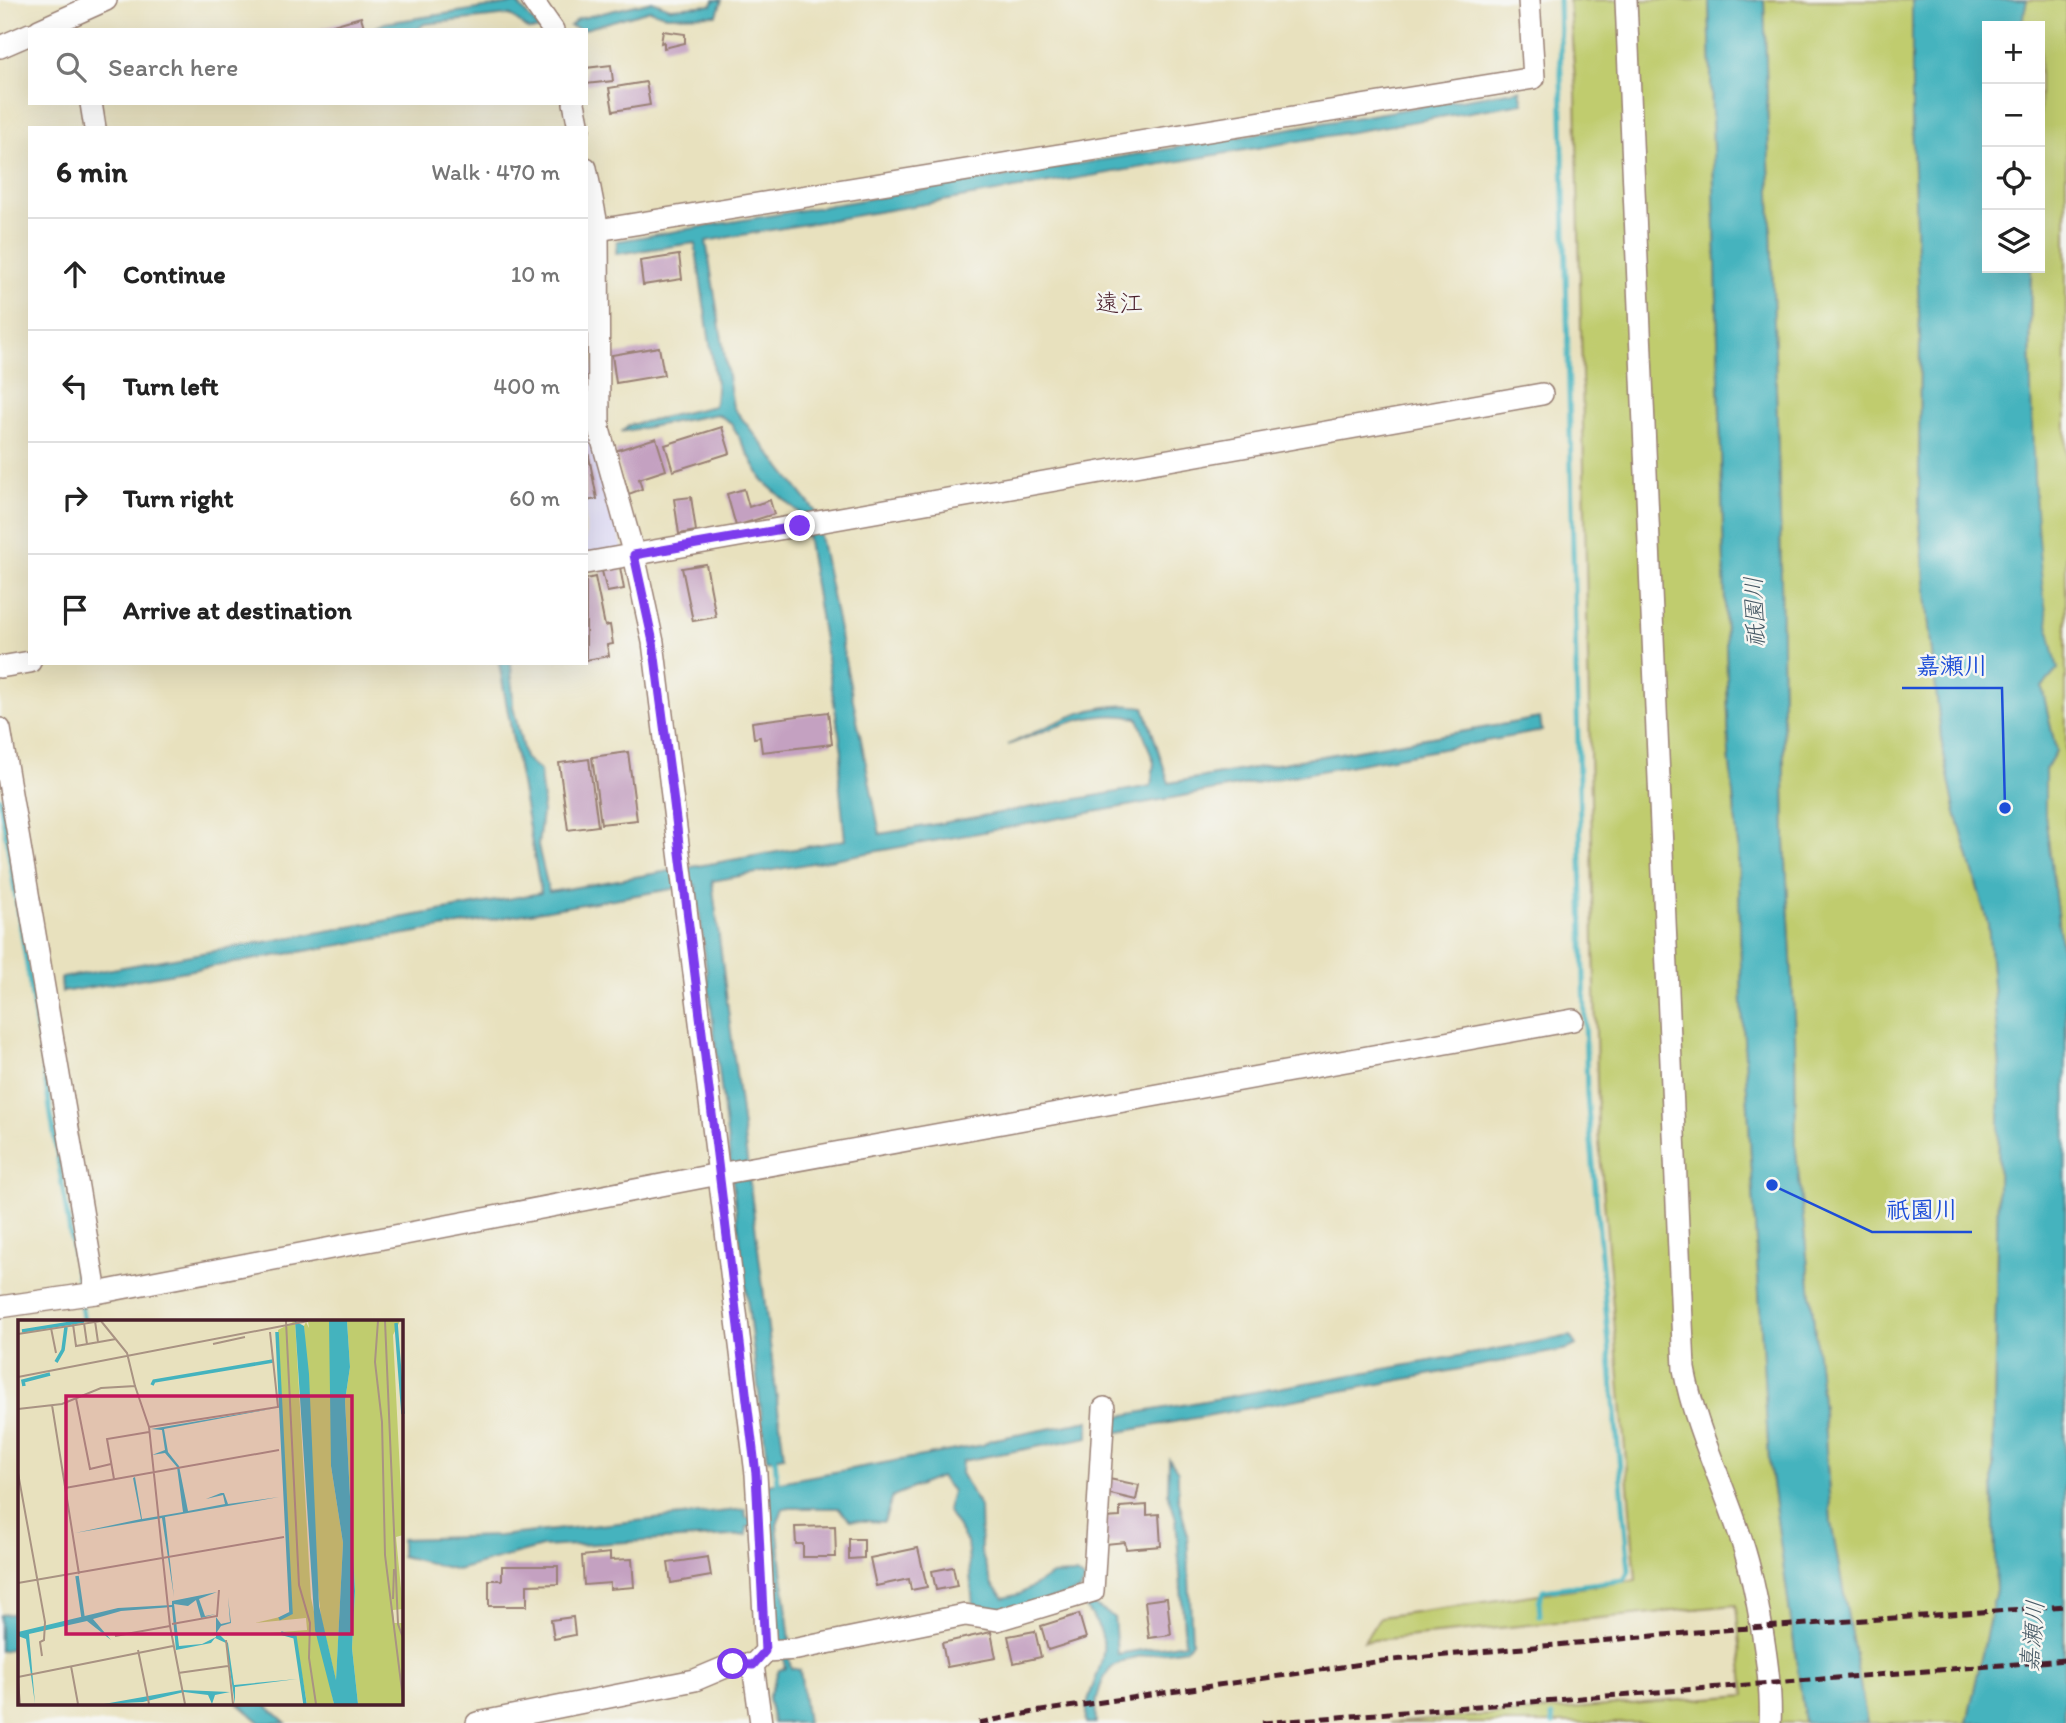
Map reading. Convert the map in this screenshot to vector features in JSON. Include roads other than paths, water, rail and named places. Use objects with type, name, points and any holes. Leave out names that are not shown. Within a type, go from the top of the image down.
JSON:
[{"type":"street","points":[[48,28],[76,22],[106,0]]},
{"type":"street","points":[[532,0],[552,28]]},
{"type":"street","points":[[598,230],[1534,78],[1529,0]]},
{"type":"street","points":[[1626,0],[1684,1369],[1689,1397],[1743,1544],[1764,1647],[1770,1723]]},
{"type":"street","points":[[0,47],[28,35]]},
{"type":"street","points":[[91,105],[95,126]]},
{"type":"street","points":[[574,105],[579,126]]},
{"type":"street","points":[[588,178],[598,230],[592,262],[599,429],[634,555],[653,642],[723,1173],[773,1654],[761,1723]]},
{"type":"street","points":[[588,564],[1542,394]]},
{"type":"street","points":[[0,667],[28,662]]},
{"type":"street","points":[[0,729],[96,1293]]},
{"type":"street","points":[[0,1307],[96,1293],[723,1173],[1573,1020]]},
{"type":"street","points":[[477,1723],[500,1721],[695,1680],[733,1664],[773,1654],[965,1615],[997,1619],[1093,1591],[1103,1420]]},
{"type":"water","points":[[714,0],[722,0],[717,15],[667,16],[650,10],[588,28],[570,26],[578,19],[652,1],[670,8],[712,5]]},
{"type":"water","points":[[1709,0],[1764,0],[1780,516],[1785,841],[1795,1036],[1796,1151],[1824,1421],[1831,1523],[1867,1723],[1805,1723],[1769,1461],[1742,1006],[1738,845],[1729,753]]},
{"type":"water","points":[[1912,0],[2027,0],[2022,21],[1982,21],[1982,273],[2031,273],[2031,399],[2037,526],[2044,598],[2058,669],[2042,687],[2056,751],[2045,770],[2045,814],[2066,986],[2064,1723],[1967,1723],[1996,1590],[1993,1477],[2000,1069],[1988,924],[1955,809],[1942,744],[1928,616],[1919,511],[1920,335],[1912,117]]},
{"type":"water","points":[[517,3],[538,28],[526,28],[510,15],[424,24],[419,28],[374,28],[385,23]]},
{"type":"water","points":[[1520,90],[1523,103],[706,241],[733,407],[815,511],[880,834],[1151,786],[1154,763],[1138,718],[1088,718],[1008,745],[1074,715],[1108,707],[1144,707],[1169,783],[1540,718],[1542,731],[712,881],[784,1456],[767,1459],[696,885],[62,992],[61,978],[541,893],[499,665],[511,665],[513,707],[525,758],[540,771],[543,803],[538,846],[549,892],[845,840],[839,779],[842,751],[804,517],[763,481],[731,423],[717,414],[621,432],[630,425],[714,406],[717,390],[695,243],[616,254],[617,241]]},
{"type":"water","points":[[1570,1336],[1576,1345],[1568,1349],[1114,1433],[1114,1417]]},
{"type":"water","points":[[1089,1421],[1089,1437],[962,1461],[961,1473],[980,1507],[981,1552],[992,1585],[1004,1598],[1020,1594],[1052,1575],[1076,1574],[1085,1581],[1080,1591],[1010,1610],[973,1605],[967,1542],[947,1510],[952,1491],[940,1477],[893,1496],[884,1522],[850,1520],[838,1508],[783,1508],[777,1525],[790,1641],[786,1643],[791,1668],[800,1670],[807,1723],[773,1723],[768,1698],[779,1670],[785,1668],[781,1643],[776,1644],[767,1527],[747,1527],[747,1535],[542,1547],[457,1570],[402,1556],[402,1539],[499,1536],[745,1509],[746,1518],[768,1516],[768,1484],[983,1445],[990,1440]]},
{"type":"water","points":[[1169,1459],[1178,1472],[1178,1497],[1187,1532],[1192,1642],[1185,1649],[1135,1658],[1112,1667],[1100,1689],[1096,1723],[1086,1723],[1088,1700],[1103,1655],[1103,1644],[1098,1626],[1084,1605],[1090,1603],[1114,1617],[1117,1654],[1185,1643],[1176,1519],[1168,1493]]},
{"type":"water","points":[[18,1613],[18,1647],[0,1651],[0,1615]]},
{"type":"water","points":[[241,1706],[267,1706],[286,1723],[261,1723]]},
{"type":"waterway","points":[[1540,1616],[1539,1601],[1543,1590],[1624,1580],[1629,1571],[1587,1096],[1559,0]]},
{"type":"waterway","points":[[0,798],[79,1289]]},
{"type":"waterway","points":[[80,1299],[84,1320]]},
{"type":"waterway","points":[[775,1458],[777,1482]]},
{"type":"waterway","points":[[1552,1717],[1553,1723]]},
{"type":"railway","points":[[979,1723],[1034,1712],[1382,1661],[1707,1631],[2066,1606]]},
{"type":"railway","points":[[1262,1723],[2066,1660]]},
{"type":"place","name":"嘉瀬川","points":[[2005,808]]},
{"type":"place","name":"祇園川","points":[[1772,1185]]},
{"type":"district","name":"遠江","points":[[1119,302]]}]
